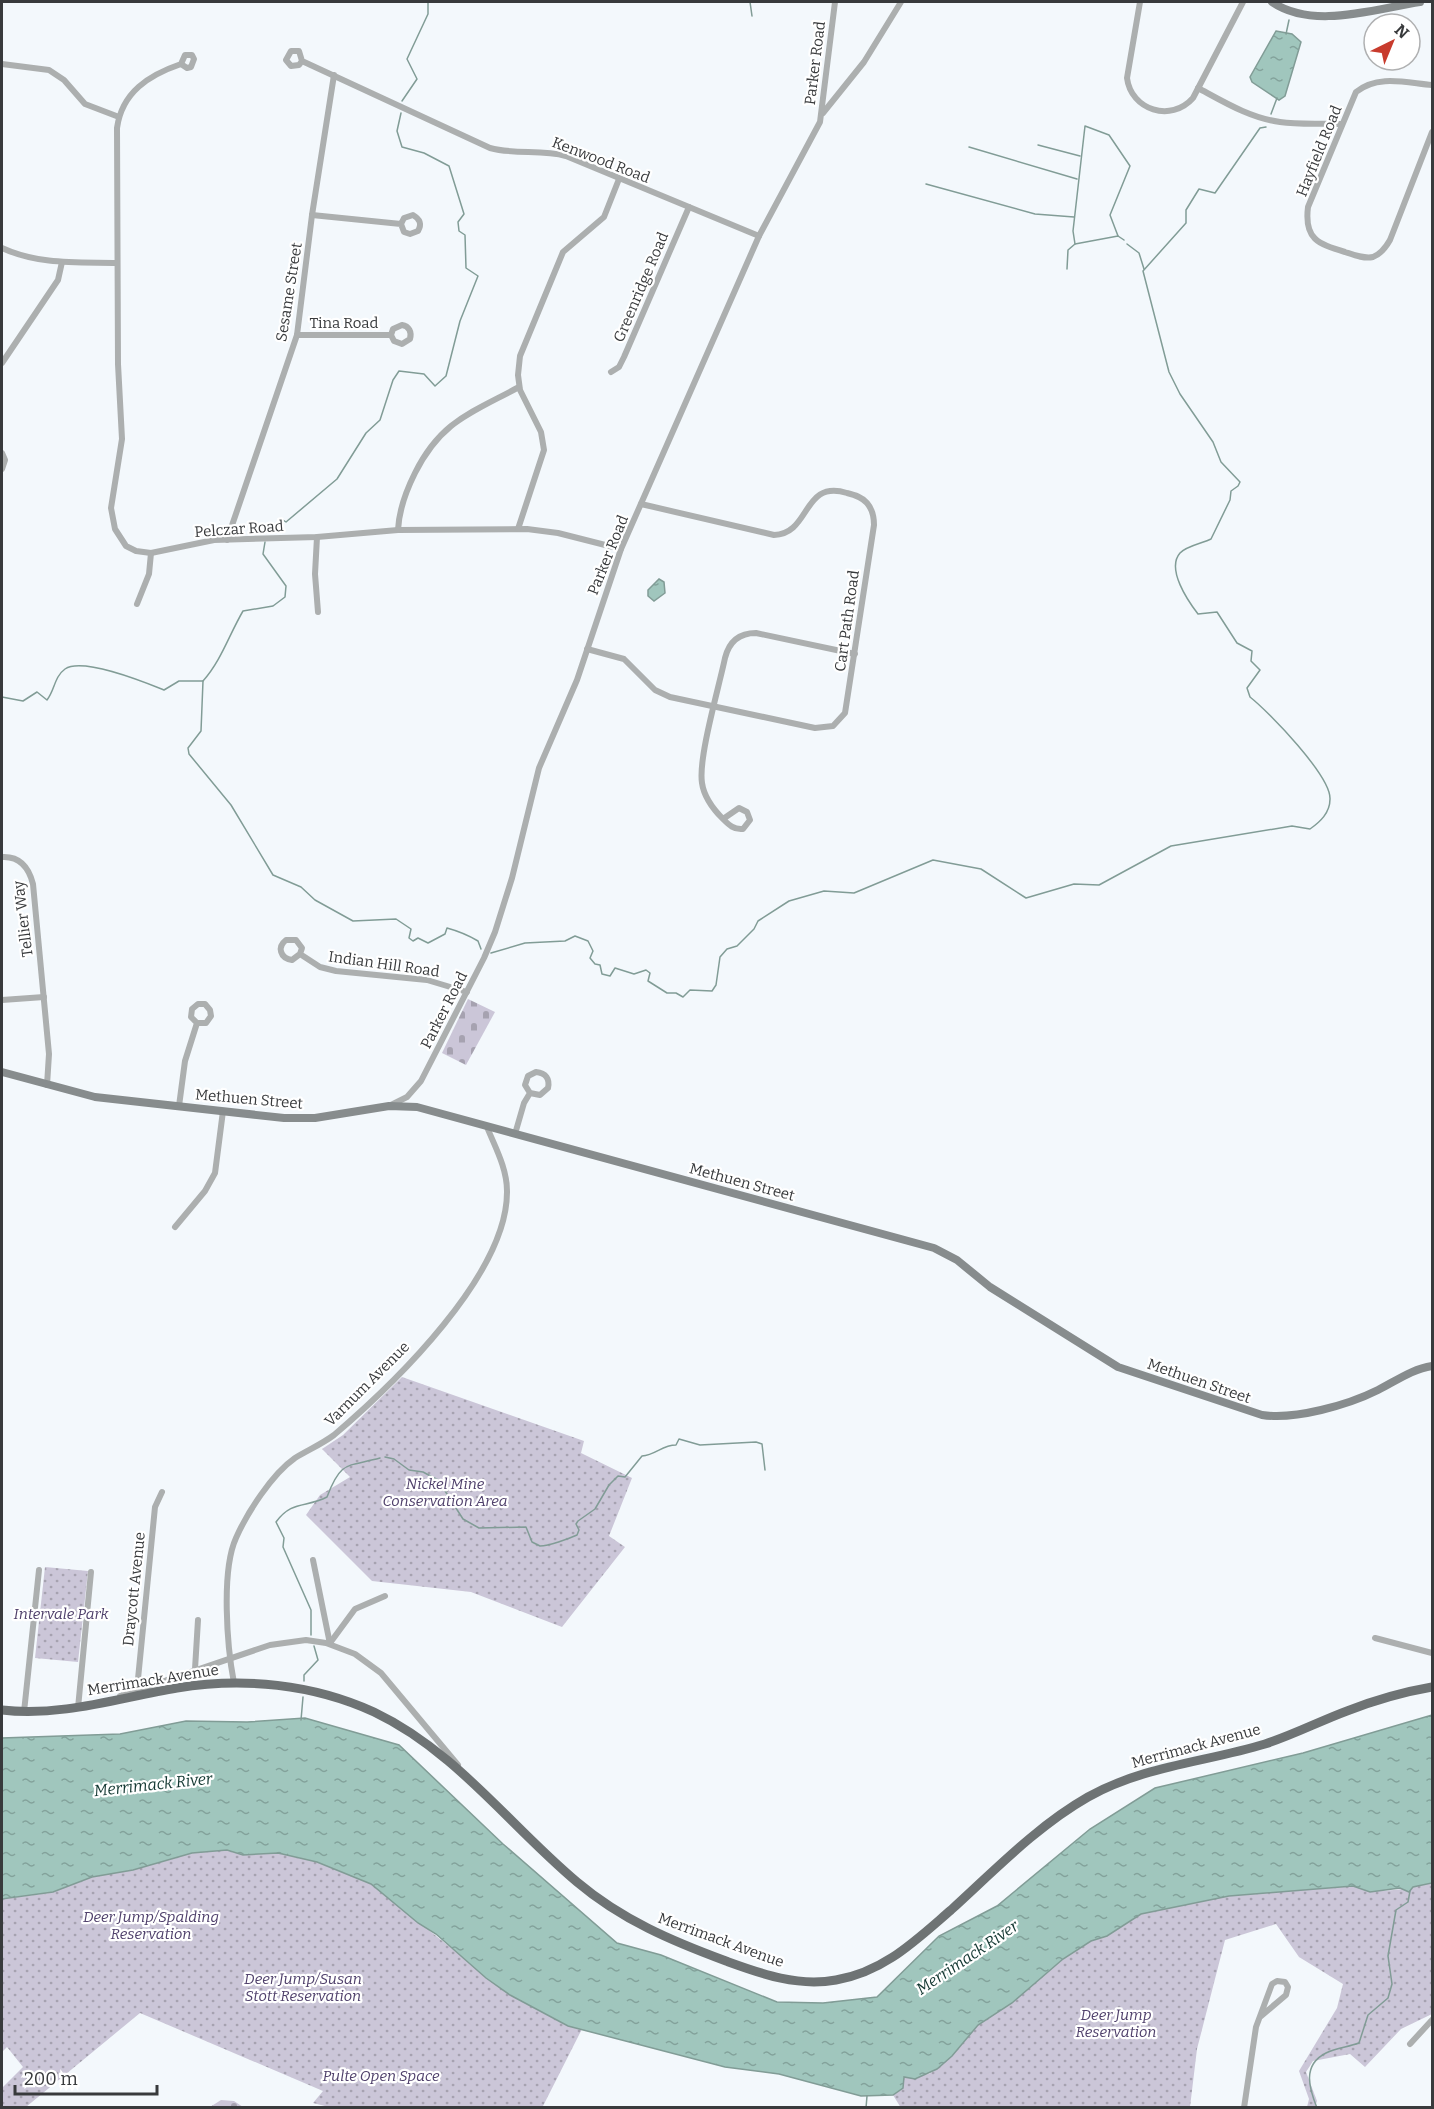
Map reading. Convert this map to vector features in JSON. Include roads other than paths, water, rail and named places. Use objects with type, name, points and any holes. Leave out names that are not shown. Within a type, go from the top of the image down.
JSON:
[{"type":"main road","name":"Merrimack Avenue","points":[[2,1710],[24,1712],[78,1708],[178,1688],[234,1683],[304,1689],[359,1706],[415,1734],[442,1755],[573,1879],[639,1924],[662,1936],[762,1974],[794,1981],[827,1982],[862,1974],[895,1957],[1046,1826],[1098,1792],[1150,1772],[1263,1744],[1368,1703],[1432,1686]]},
{"type":"street","name":"Parker Road","points":[[387,1106],[401,1101],[416,1088],[484,958],[504,904],[539,768],[575,685],[621,549],[759,236],[821,116],[835,2]]},
{"type":"street","points":[[821,116],[869,54],[901,2]]},
{"type":"street","points":[[1140,2],[1127,78],[1128,87],[1149,107],[1171,113],[1187,105],[1243,2]]},
{"type":"street","points":[[1272,2],[1294,14],[1314,16],[1420,2]]},
{"type":"street","name":"Kenwood Road","points":[[302,61],[490,148],[507,152],[546,150],[759,236]]},
{"type":"street","points":[[2,64],[49,70],[60,76],[85,104],[118,117]]},
{"type":"street","points":[[137,604],[149,574],[151,553],[136,551],[126,546],[118,536],[111,515],[122,439],[117,364],[116,144],[118,117],[127,100],[140,84],[154,74],[181,64]]},
{"type":"street","name":"Sesame Street","points":[[227,540],[297,336],[312,215],[334,75]]},
{"type":"street","name":"Hayfield Road","points":[[1432,85],[1385,81],[1365,85],[1356,92],[1308,207],[1307,221],[1315,240],[1323,245],[1361,257],[1372,257],[1383,251],[1390,240],[1432,132]]},
{"type":"street","points":[[1198,87],[1248,114],[1263,118],[1280,122],[1342,124]]},
{"type":"street","points":[[518,529],[544,450],[541,432],[519,387],[520,356],[563,252],[604,217],[620,178]]},
{"type":"street","name":"Greenridge Road","points":[[611,372],[618,367],[624,357],[689,207]]},
{"type":"street","points":[[312,215],[401,224]]},
{"type":"street","points":[[2,248],[33,260],[117,263]]},
{"type":"street","points":[[2,363],[58,280],[62,262]]},
{"type":"street","name":"Tina Road","points":[[297,336],[391,335]]},
{"type":"street","points":[[398,530],[404,496],[434,440],[459,420],[519,387]]},
{"type":"street","points":[[2,453],[5,462],[2,469]]},
{"type":"street","name":"Cart Path Road","points":[[587,649],[630,663],[660,693],[715,707],[810,728],[829,728],[837,723],[845,713],[874,520],[870,507],[861,498],[836,490],[823,492],[812,500],[794,527],[783,534],[774,536],[641,504]]},
{"type":"street","name":"Pelczar Road","points":[[151,553],[194,543],[317,537],[398,530],[542,530],[621,549]]},
{"type":"street","points":[[317,537],[315,574],[318,612]]},
{"type":"street","points":[[723,819],[706,797],[701,777],[726,653],[734,640],[745,634],[763,634],[855,654]]},
{"type":"street","name":"Tellier Way","points":[[2,857],[16,859],[31,875],[50,1064],[47,1085]]},
{"type":"street","name":"Indian Hill Road","points":[[300,954],[326,969],[435,981],[467,992]]},
{"type":"street","points":[[2,1000],[44,997]]},
{"type":"street","points":[[179,1106],[185,1061],[197,1023]]},
{"type":"street","name":"Methuen Street","points":[[2,1072],[95,1097],[293,1119],[387,1106],[417,1107],[934,1248],[951,1256],[990,1287],[1051,1323],[1112,1364],[1250,1413],[1281,1417],[1316,1410],[1375,1392],[1403,1376],[1432,1366]]},
{"type":"street","points":[[515,1134],[524,1103],[530,1093]]},
{"type":"street","points":[[175,1227],[205,1191],[215,1173],[223,1111]]},
{"type":"street","name":"Varnum Avenue","points":[[234,1683],[229,1657],[228,1578],[230,1552],[236,1537],[268,1487],[295,1458],[332,1437],[400,1371],[467,1294],[484,1268],[502,1220],[507,1195],[501,1161],[487,1127]]},
{"type":"street","name":"Draycott Avenue","points":[[137,1689],[155,1507],[162,1492]]},
{"type":"street","points":[[314,1560],[330,1644]]},
{"type":"street","points":[[24,1712],[39,1570]]},
{"type":"street","points":[[78,1708],[91,1572]]},
{"type":"street","points":[[330,1644],[337,1630],[356,1609],[385,1596]]},
{"type":"street","points":[[195,1669],[198,1620]]},
{"type":"street","points":[[1375,1638],[1432,1653]]},
{"type":"street","points":[[109,1701],[229,1657],[289,1641],[330,1644],[354,1654],[381,1673],[474,1784]]},
{"type":"street","points":[[1244,2108],[1260,2017],[1272,1984],[1277,1981],[1285,1982],[1288,1990],[1286,1995],[1260,2017]]},
{"type":"street","points":[[1410,2044],[1432,2020]]},
{"type":"water","points":[[1276,31],[1292,34],[1301,42],[1285,96],[1279,100],[1252,82],[1250,77]]},
{"type":"water","points":[[659,579],[664,582],[665,593],[654,601],[648,596],[648,590]]},
{"type":"water","name":"Merrimack River","points":[[1432,1715],[1432,1883],[1413,1887],[1409,1892],[1400,1888],[1370,1892],[1353,1886],[1229,1896],[1141,1914],[1107,1936],[1091,1941],[1063,1959],[1012,2003],[978,2025],[952,2056],[937,2069],[915,2079],[904,2077],[903,2088],[893,2095],[861,2096],[779,2074],[725,2067],[568,2026],[510,1995],[486,1978],[436,1934],[418,1923],[371,1884],[317,1862],[278,1853],[243,1855],[227,1850],[192,1853],[133,1870],[92,1877],[53,1892],[2,1899],[2,1738],[120,1734],[186,1721],[247,1722],[305,1718],[399,1745],[503,1844],[617,1943],[661,1955],[777,2002],[823,2003],[877,1997],[939,1936],[997,1906],[1090,1829],[1155,1788],[1303,1753]]},
{"type":"waterway","points":[[402,101],[417,79],[407,59],[428,14],[428,2]]},
{"type":"waterway","points":[[750,2],[752,16]]},
{"type":"waterway","points":[[1286,34],[1289,20]]},
{"type":"waterway","points":[[1271,114],[1277,98]]},
{"type":"waterway","points":[[274,532],[283,520],[286,522],[337,479],[366,433],[380,420],[393,380],[399,371],[424,374],[435,386],[446,376],[460,321],[478,276],[466,268],[465,235],[459,231],[458,222],[464,214],[449,166],[424,153],[402,147],[397,131],[401,113]]},
{"type":"waterway","points":[[1075,244],[1073,231],[1085,126],[1109,135],[1130,166],[1110,215],[1118,236]]},
{"type":"waterway","points":[[491,953],[525,943],[565,941],[575,936],[588,941],[593,951],[590,958],[595,964],[600,965],[602,974],[610,976],[615,968],[634,974],[646,970],[650,973],[648,981],[667,993],[676,993],[683,997],[690,990],[712,991],[716,985],[720,957],[727,949],[737,946],[754,929],[758,921],[789,901],[824,891],[854,893],[933,860],[981,869],[1026,898],[1074,884],[1099,885],[1171,846],[1292,826],[1310,829],[1321,820],[1328,809],[1330,799],[1321,775],[1284,730],[1250,697],[1247,688],[1260,670],[1251,661],[1252,651],[1237,643],[1217,612],[1198,614],[1184,593],[1177,576],[1176,560],[1180,553],[1211,539],[1230,500],[1231,491],[1240,482],[1221,462],[1213,442],[1180,394],[1169,372],[1143,271],[1186,223],[1186,210],[1199,189],[1215,193],[1260,128],[1266,127]]},
{"type":"waterway","points":[[1038,145],[1080,156]]},
{"type":"waterway","points":[[969,147],[1077,179]]},
{"type":"waterway","points":[[926,184],[1035,214],[1074,217]]},
{"type":"waterway","points":[[1067,269],[1068,250],[1075,244],[1118,236],[1124,240]]},
{"type":"waterway","points":[[1127,244],[1139,253],[1144,269]]},
{"type":"waterway","points":[[2,697],[23,701],[37,692],[47,700],[61,672],[74,666],[99,668],[164,690],[179,681],[203,681],[220,656],[243,611],[273,606],[285,597],[286,586],[263,554],[265,542]]},
{"type":"waterway","points":[[203,681],[201,731],[188,748],[189,754],[231,805],[273,875],[301,887],[315,900],[353,921],[396,919],[411,929],[409,938],[413,941],[418,938],[428,943],[445,934],[447,928],[478,941],[481,949]]},
{"type":"waterway","points":[[385,1457],[394,1459],[409,1470],[423,1472],[438,1480],[463,1519],[479,1528],[526,1527],[532,1542],[540,1546],[577,1535],[578,1521],[595,1509],[609,1485],[618,1476],[625,1477],[642,1456],[676,1445],[679,1439],[700,1445],[756,1442],[762,1444],[765,1470]]},
{"type":"waterway","points":[[311,1635],[311,1610],[283,1547],[284,1538],[276,1522],[294,1507],[327,1497],[337,1477],[346,1467],[380,1458]]},
{"type":"waterway","points":[[304,1681],[304,1675],[318,1660],[314,1646]]},
{"type":"waterway","points":[[301,1720],[303,1697]]},
{"type":"waterway","points":[[1317,2108],[1310,2085],[1310,2070],[1313,2064],[1326,2053],[1359,2043],[1368,2015],[1388,1998],[1392,1984],[1388,1956],[1396,1910],[1408,1902],[1410,1891]]},
{"type":"waterway","points":[[866,2108],[867,2096]]},
{"type":"park label","name":"Nickel Mine Conservation Area","points":[[445,1492]]},
{"type":"park label","name":"Intervale Park","points":[[61,1614]]},
{"type":"park label","name":"Deer Jump/Spalding Reservation","points":[[151,1926]]},
{"type":"park label","name":"Deer Jump/Susan Stott Reservation","points":[[303,1988]]},
{"type":"park label","name":"Deer Jump Reservation","points":[[1116,2024]]},
{"type":"park label","name":"Pulte Open Space","points":[[381,2076]]}]
